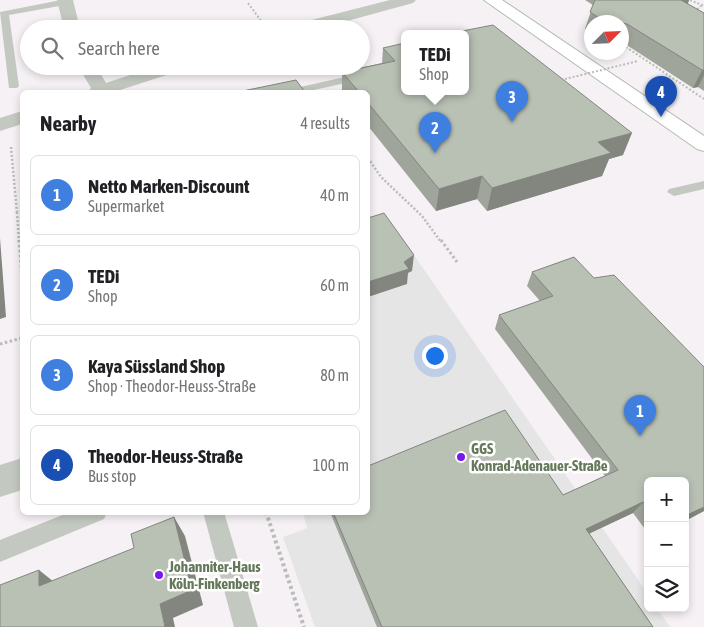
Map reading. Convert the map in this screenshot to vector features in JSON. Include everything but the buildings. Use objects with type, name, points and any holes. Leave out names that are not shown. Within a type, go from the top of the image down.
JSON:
[{"type":"street","points":[[334,20],[408,0]]},
{"type":"street","points":[[492,0],[704,145]]},
{"type":"street","points":[[65,1],[70,20]]},
{"type":"street","points":[[91,75],[98,90]]},
{"type":"street","points":[[105,90],[149,75]]},
{"type":"street","points":[[0,481],[20,475]]},
{"type":"lane","points":[[13,86],[4,13],[65,1]]},
{"type":"lane","points":[[300,90],[352,79],[349,75]]},
{"type":"lane","points":[[674,192],[704,184]]},
{"type":"lane","points":[[0,550],[89,515]]},
{"type":"lane","points":[[213,515],[246,627]]},
{"type":"path","points":[[690,0],[702,6],[693,12],[692,18]]},
{"type":"path","points":[[248,3],[260,20]]},
{"type":"path","points":[[629,49],[704,99]]},
{"type":"path","points":[[559,80],[654,58]]},
{"type":"path","points":[[11,121],[20,251]]},
{"type":"path","points":[[370,161],[381,176],[422,216],[457,262]]},
{"type":"path","points":[[0,344],[20,339]]},
{"type":"path","points":[[267,515],[304,627]]},
{"type":"shaded area","name":"GGS Konrad-Adenauer-Straße","points":[[370,222],[392,225],[644,588],[644,612],[660,612],[670,627],[315,627],[283,537],[307,528],[304,515],[370,515]]},
{"type":"place","name":"Theodor-Heuss-Straße","points":[[661,117]]},
{"type":"place","name":"Kaya Süssland Shop","points":[[512,122]]},
{"type":"place","name":"TEDi","points":[[435,153]]},
{"type":"place","name":"Netto Marken-Discount","points":[[640,436]]},
{"type":"place","name":"GGS Konrad-Adenauer-Straße","points":[[461,457]]},
{"type":"place","name":"Johanniter-Haus Köln-Finkenberg","points":[[159,575]]}]
